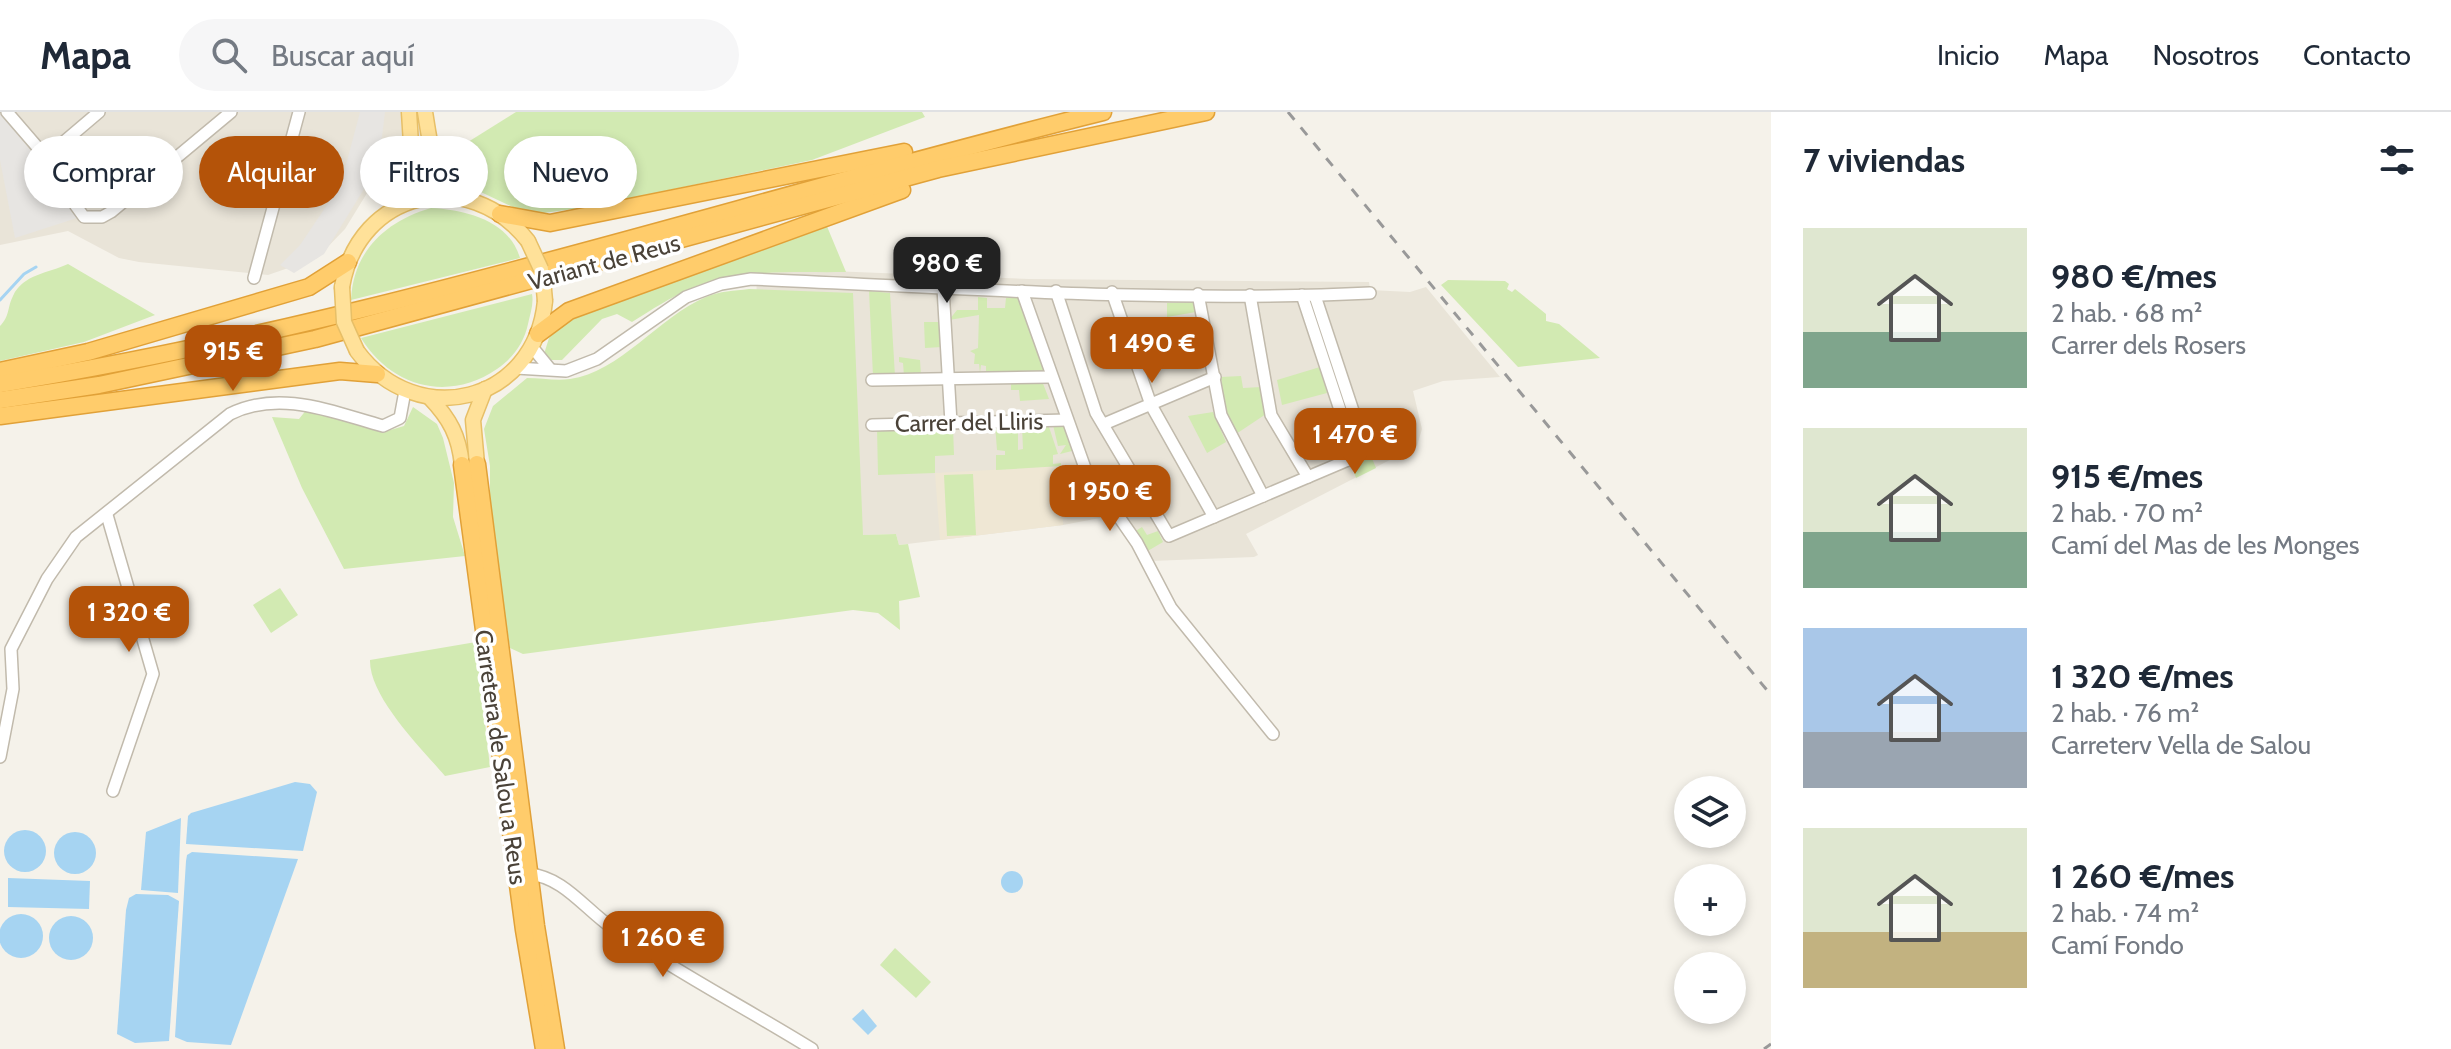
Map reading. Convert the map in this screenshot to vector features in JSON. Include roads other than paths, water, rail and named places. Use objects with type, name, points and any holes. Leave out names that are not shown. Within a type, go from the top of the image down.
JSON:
[{"type":"highway","name":"Variant de Reus","points":[[0,400],[99,385],[315,339],[990,148],[1103,112]]},
{"type":"highway","name":"Variant de Reus","points":[[0,384],[94,369],[312,323],[990,148],[1206,112]]},
{"type":"highway","points":[[500,214],[550,223],[968,137],[990,148],[982,165],[940,176],[569,311],[535,341]]},
{"type":"highway","points":[[0,371],[88,352],[309,287],[348,262]]},
{"type":"highway","points":[[0,416],[340,371],[377,374]]},
{"type":"highway","points":[[470,464],[556,1049]]},
{"type":"highway","name":"Carretera de Salou a Reus","points":[[470,464],[524,930],[544,1049]]},
{"type":"main road","points":[[409,112],[413,136]]},
{"type":"main road","points":[[425,112],[429,136]]},
{"type":"main road","points":[[396,208],[366,231],[348,262],[342,287],[344,322],[357,351],[377,374],[405,391],[430,398],[459,397],[485,389],[516,368],[535,341],[545,301],[541,269],[528,241],[500,214],[486,208]]},
{"type":"main road","points":[[470,464],[473,420],[485,389]]},
{"type":"main road","points":[[430,398],[444,412],[470,464]]},
{"type":"street","points":[[7,112],[28,136]]},
{"type":"street","points":[[71,136],[99,112]]},
{"type":"street","points":[[183,152],[231,112]]},
{"type":"street","points":[[254,278],[299,112]]},
{"type":"street","points":[[77,208],[84,217],[91,218],[116,208]]},
{"type":"street","points":[[516,368],[566,371],[597,359],[686,297],[721,284],[751,279],[1022,291],[1315,296],[1370,293]]},
{"type":"street","points":[[943,288],[951,423]]},
{"type":"street","points":[[1022,291],[1050,377],[1085,468],[1137,543],[1171,608],[1273,734]]},
{"type":"street","points":[[1056,291],[1096,413],[1169,536],[1348,460],[1356,444],[1315,296]]},
{"type":"street","points":[[1112,292],[1151,405],[1214,517]]},
{"type":"street","points":[[1198,294],[1221,415],[1263,496]]},
{"type":"street","points":[[1250,295],[1271,415],[1308,477]]},
{"type":"street","points":[[1302,295],[1356,444]]},
{"type":"street","points":[[1172,345],[1206,340]]},
{"type":"street","points":[[535,341],[550,369]]},
{"type":"street","points":[[872,380],[1050,377]]},
{"type":"street","points":[[1104,424],[1215,377]]},
{"type":"street","points":[[0,757],[13,689],[11,649],[47,579],[76,537],[244,406],[285,401],[383,426],[400,418],[405,391]]},
{"type":"street","name":"Carrer del Lliris","points":[[872,425],[1067,420]]},
{"type":"street","points":[[107,515],[153,674],[113,791]]},
{"type":"street","points":[[529,874],[545,876],[558,883],[610,927],[812,1049]]},
{"type":"water","points":[[295,782],[310,784],[317,792],[303,851],[186,844],[188,816],[191,813]]},
{"type":"water","points":[[181,818],[178,893],[141,890],[146,832]]},
{"type":"water","points":[[25,830],[40,836],[46,851],[40,866],[25,872],[10,866],[4,851],[10,836]]},
{"type":"water","points":[[75,832],[90,838],[96,853],[90,868],[75,874],[60,868],[54,853],[60,838]]},
{"type":"water","points":[[192,852],[298,859],[231,1045],[187,1042],[175,1037],[186,861],[187,855]]},
{"type":"water","points":[[1012,871],[1023,882],[1012,893],[1001,882]]},
{"type":"water","points":[[8,878],[90,881],[89,909],[8,907]]},
{"type":"water","points":[[136,894],[168,895],[179,901],[169,1041],[135,1043],[117,1034],[126,910],[129,898]]},
{"type":"water","points":[[21,914],[36,921],[43,936],[36,951],[21,958],[6,951],[-1,936],[6,921]]},
{"type":"water","points":[[71,916],[86,923],[93,938],[86,953],[71,960],[56,953],[49,938],[56,923]]},
{"type":"water","points":[[863,1009],[877,1026],[868,1035],[852,1019]]},
{"type":"waterway","points":[[0,300],[24,274],[36,267]]},
{"type":"railway","points":[[1288,112],[1771,695]]},
{"type":"railway","points":[[1764,1049],[1771,1044]]}]
